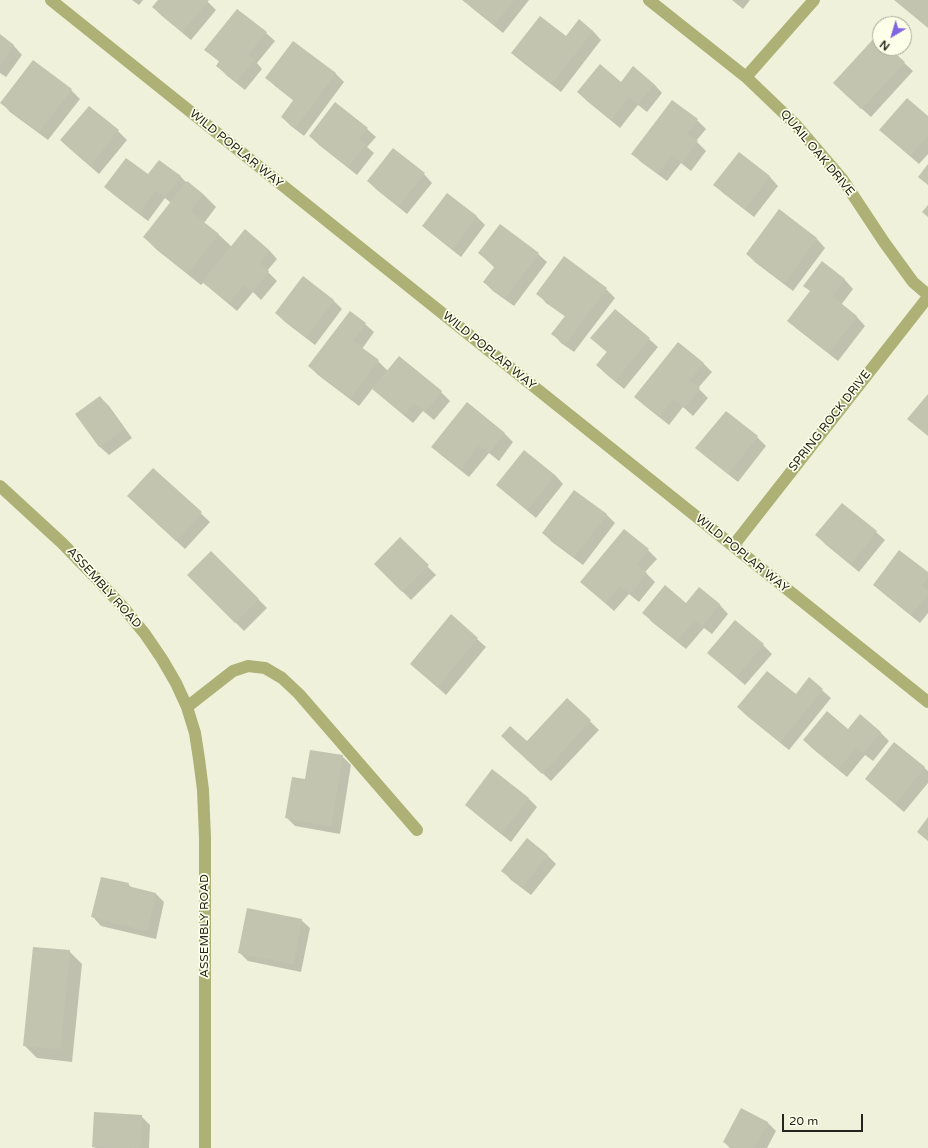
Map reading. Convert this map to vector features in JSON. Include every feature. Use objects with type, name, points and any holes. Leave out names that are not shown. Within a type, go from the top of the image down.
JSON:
[{"type":"street","name":"WILD POPLAR WAY","points":[[51,0],[928,702]]},
{"type":"street","name":"QUAIL OAK DRIVE","points":[[649,0],[746,77],[795,124],[843,180],[884,242],[913,282],[928,296]]},
{"type":"street","points":[[746,77],[814,0]]},
{"type":"street","name":"SPRING ROCK DRIVE","points":[[732,546],[928,296]]},
{"type":"street","name":"ASSEMBLY ROAD","points":[[0,486],[62,543],[123,607],[145,634],[162,659],[176,683],[187,707],[195,733],[203,790],[204,811],[205,1148]]},
{"type":"street","points":[[187,707],[233,671],[248,666],[265,668],[282,678],[300,694],[417,830]]},
{"type":"building","points":[[158,0],[209,0],[182,32],[152,7]]},
{"type":"building","points":[[462,0],[514,0],[494,25]]},
{"type":"building","points":[[894,0],[928,0],[928,28]]},
{"type":"building","points":[[237,9],[267,32],[248,54],[254,60],[236,82],[216,66],[219,61],[204,50]]},
{"type":"building","points":[[540,16],[566,36],[579,19],[593,31],[551,84],[511,53]]},
{"type":"building","points":[[0,34],[14,45],[0,65]]},
{"type":"building","points":[[872,40],[872,56],[898,56],[905,62],[861,109],[833,83]]},
{"type":"building","points":[[293,41],[336,73],[295,128],[281,117],[294,99],[265,78]]},
{"type":"building","points":[[33,60],[72,89],[39,132],[0,103]]},
{"type":"building","points":[[600,64],[621,82],[633,66],[654,84],[638,104],[629,97],[611,120],[577,92]]},
{"type":"building","points":[[907,98],[928,116],[928,135],[910,156],[879,130]]},
{"type":"building","points":[[672,100],[698,119],[687,134],[698,141],[682,163],[672,155],[658,173],[631,154]]},
{"type":"building","points":[[335,102],[368,128],[358,139],[366,144],[348,167],[309,136]]},
{"type":"building","points":[[89,106],[119,130],[90,166],[60,140]]},
{"type":"building","points":[[393,148],[425,173],[398,206],[367,181]]},
{"type":"building","points":[[739,152],[770,176],[745,209],[713,185]]},
{"type":"building","points":[[126,158],[148,174],[159,160],[181,176],[165,197],[156,190],[139,213],[104,187]]},
{"type":"building","points":[[928,164],[928,185],[918,177]]},
{"type":"building","points":[[187,181],[203,194],[190,211],[219,234],[187,273],[143,237]]},
{"type":"building","points":[[447,193],[477,216],[452,249],[422,226]]},
{"type":"building","points":[[928,205],[928,217],[922,212]]},
{"type":"building","points":[[779,209],[817,238],[784,283],[746,254]]},
{"type":"building","points":[[500,224],[539,253],[505,298],[483,282],[495,266],[478,253]]},
{"type":"building","points":[[245,229],[269,250],[259,263],[269,271],[252,292],[244,285],[228,303],[202,282]]},
{"type":"building","points":[[564,256],[607,288],[565,344],[551,334],[565,316],[536,294]]},
{"type":"building","points":[[822,261],[845,279],[832,296],[857,316],[829,353],[787,321],[810,291],[803,286]]},
{"type":"building","points":[[303,276],[334,300],[306,337],[275,313]]},
{"type":"building","points":[[615,309],[650,338],[615,381],[596,365],[607,352],[590,338]]},
{"type":"building","points":[[350,311],[366,323],[353,341],[379,360],[350,398],[308,366]]},
{"type":"building","points":[[678,342],[704,363],[689,380],[700,388],[684,408],[673,399],[659,417],[634,397]]},
{"type":"building","points":[[399,356],[442,391],[425,412],[414,403],[404,415],[372,389]]},
{"type":"building","points":[[928,394],[928,436],[907,419]]},
{"type":"building","points":[[100,396],[124,429],[99,447],[75,414]]},
{"type":"building","points":[[467,402],[505,433],[489,453],[479,445],[460,469],[431,447]]},
{"type":"building","points":[[726,411],[758,436],[728,474],[695,448]]},
{"type":"building","points":[[524,450],[555,475],[527,510],[496,485]]},
{"type":"building","points":[[153,468],[202,512],[176,541],[127,496]]},
{"type":"building","points":[[574,490],[607,514],[574,557],[542,533]]},
{"type":"building","points":[[842,503],[877,531],[850,564],[815,535]]},
{"type":"building","points":[[624,529],[649,549],[637,564],[647,573],[630,594],[620,586],[605,603],[580,582]]},
{"type":"building","points":[[400,537],[429,565],[402,592],[374,564]]},
{"type":"building","points":[[899,550],[928,572],[928,577],[921,586],[928,591],[928,594],[911,615],[873,585]]},
{"type":"building","points":[[211,551],[259,599],[235,623],[187,575]]},
{"type":"building","points":[[665,585],[686,603],[699,587],[720,604],[702,626],[695,620],[677,641],[642,613]]},
{"type":"building","points":[[451,614],[478,638],[437,687],[410,664]]},
{"type":"building","points":[[735,620],[764,644],[736,677],[707,653]]},
{"type":"building","points":[[767,671],[796,694],[809,677],[823,689],[780,742],[737,707]]},
{"type":"building","points":[[567,698],[591,720],[542,774],[501,736],[510,726],[527,741]]},
{"type":"building","points":[[827,711],[848,729],[860,714],[881,732],[863,753],[856,747],[838,769],[803,740]]},
{"type":"building","points":[[894,742],[925,767],[895,804],[865,779]]},
{"type":"building","points":[[310,750],[343,755],[331,826],[285,818],[292,777],[305,779]]},
{"type":"building","points":[[492,769],[529,798],[501,834],[465,805]]},
{"type":"building","points":[[928,817],[928,841],[917,832]]},
{"type":"building","points":[[527,838],[548,855],[522,887],[501,871]]},
{"type":"building","points":[[101,877],[129,883],[128,886],[156,893],[147,931],[91,917]]},
{"type":"building","points":[[247,908],[302,919],[293,964],[238,953]]},
{"type":"building","points":[[33,947],[70,950],[60,1049],[23,1046]]},
{"type":"building","points":[[741,1108],[768,1122],[754,1148],[735,1148],[723,1142]]},
{"type":"building","points":[[94,1112],[142,1115],[140,1148],[92,1147]]}]
